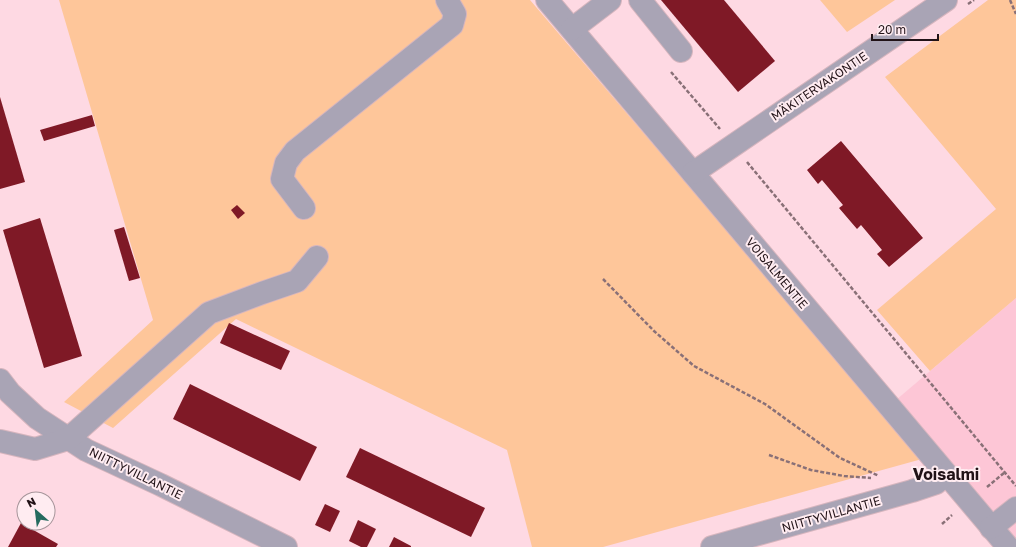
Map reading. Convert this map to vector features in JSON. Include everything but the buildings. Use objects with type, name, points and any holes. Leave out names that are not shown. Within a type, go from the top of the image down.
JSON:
[{"type":"street","points":[[304,208],[282,179],[286,163],[295,151],[452,25],[455,14],[448,0]]},
{"type":"street","name":"VOISALMENTIE","points":[[547,0],[1008,547]]},
{"type":"street","points":[[572,29],[610,0]]},
{"type":"street","points":[[640,0],[674,59]]},
{"type":"street","name":"MÄKITERVAKONTIE","points":[[693,173],[946,0]]},
{"type":"street","points":[[0,441],[35,449],[68,439],[209,313],[297,281],[317,257]]},
{"type":"street","name":"NIITTYVILLANTIE","points":[[0,380],[10,393],[37,418],[86,450],[161,485],[286,547]]},
{"type":"street","name":"NIITTYVILLANTIE","points":[[712,547],[912,491],[936,483],[946,474]]},
{"type":"street","points":[[991,528],[1016,508]]},
{"type":"path","points":[[1010,0],[1016,14]]},
{"type":"path","points":[[674,59],[734,145],[1016,486]]},
{"type":"path","points":[[603,279],[654,331],[694,366],[765,404],[840,458],[880,477]]},
{"type":"path","points":[[769,455],[811,470],[844,476],[872,478]]},
{"type":"shaded area","points":[[59,0],[530,0],[922,459],[603,547],[532,547],[507,450],[236,319],[113,428],[64,402],[153,320]]},
{"type":"shaded area","points":[[820,0],[895,0],[847,32]]},
{"type":"shaded area","points":[[988,0],[1016,0],[1016,298],[930,371],[877,310],[996,209],[885,77]]},
{"type":"shaded area","points":[[1016,298],[1016,547],[889,406]]},
{"type":"district","name":"Voisalmi","points":[[946,474]]}]
